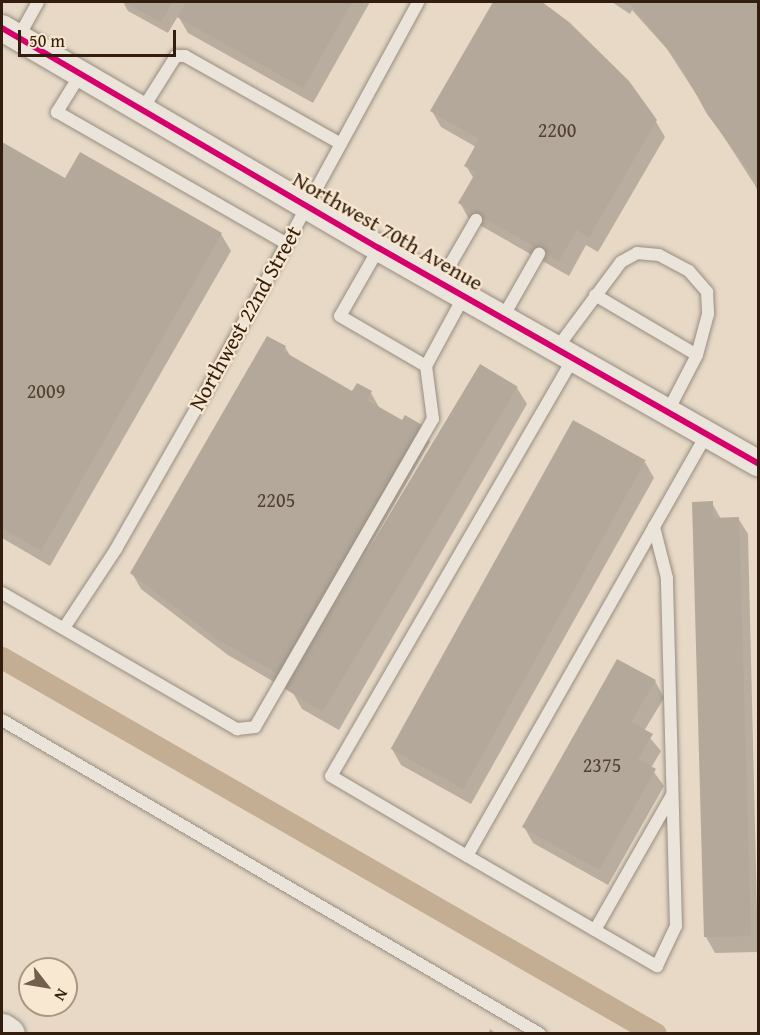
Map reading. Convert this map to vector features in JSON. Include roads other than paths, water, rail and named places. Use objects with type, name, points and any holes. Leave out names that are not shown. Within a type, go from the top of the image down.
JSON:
[{"type":"main road","points":[[2,1030],[8,1034]]},
{"type":"street","name":"Northwest 70th Avenue","points":[[10,33],[379,248],[759,463]]},
{"type":"lane","points":[[10,33],[38,2]]},
{"type":"lane","name":"Northwest 22nd Street","points":[[64,628],[116,549],[418,2]]},
{"type":"lane","points":[[142,110],[176,56],[185,56],[341,144]]},
{"type":"lane","points":[[80,75],[57,112],[286,243]]},
{"type":"lane","points":[[440,282],[477,220]]},
{"type":"lane","points":[[379,248],[340,316],[426,366]]},
{"type":"lane","points":[[654,527],[667,578],[676,926],[657,966],[331,776],[566,352],[595,295],[621,262],[637,253],[659,255],[689,271],[707,292],[708,314],[697,355],[668,411]]},
{"type":"lane","points":[[503,317],[539,254]]},
{"type":"lane","points":[[595,295],[697,355]]},
{"type":"lane","points":[[2,593],[237,729],[255,727],[433,419],[426,366],[464,296]]},
{"type":"lane","points":[[467,856],[707,433]]},
{"type":"lane","points":[[2,720],[540,1034]]},
{"type":"lane","points":[[595,930],[673,794]]},
{"type":"waterway","points":[[2,658],[656,1034]]}]
